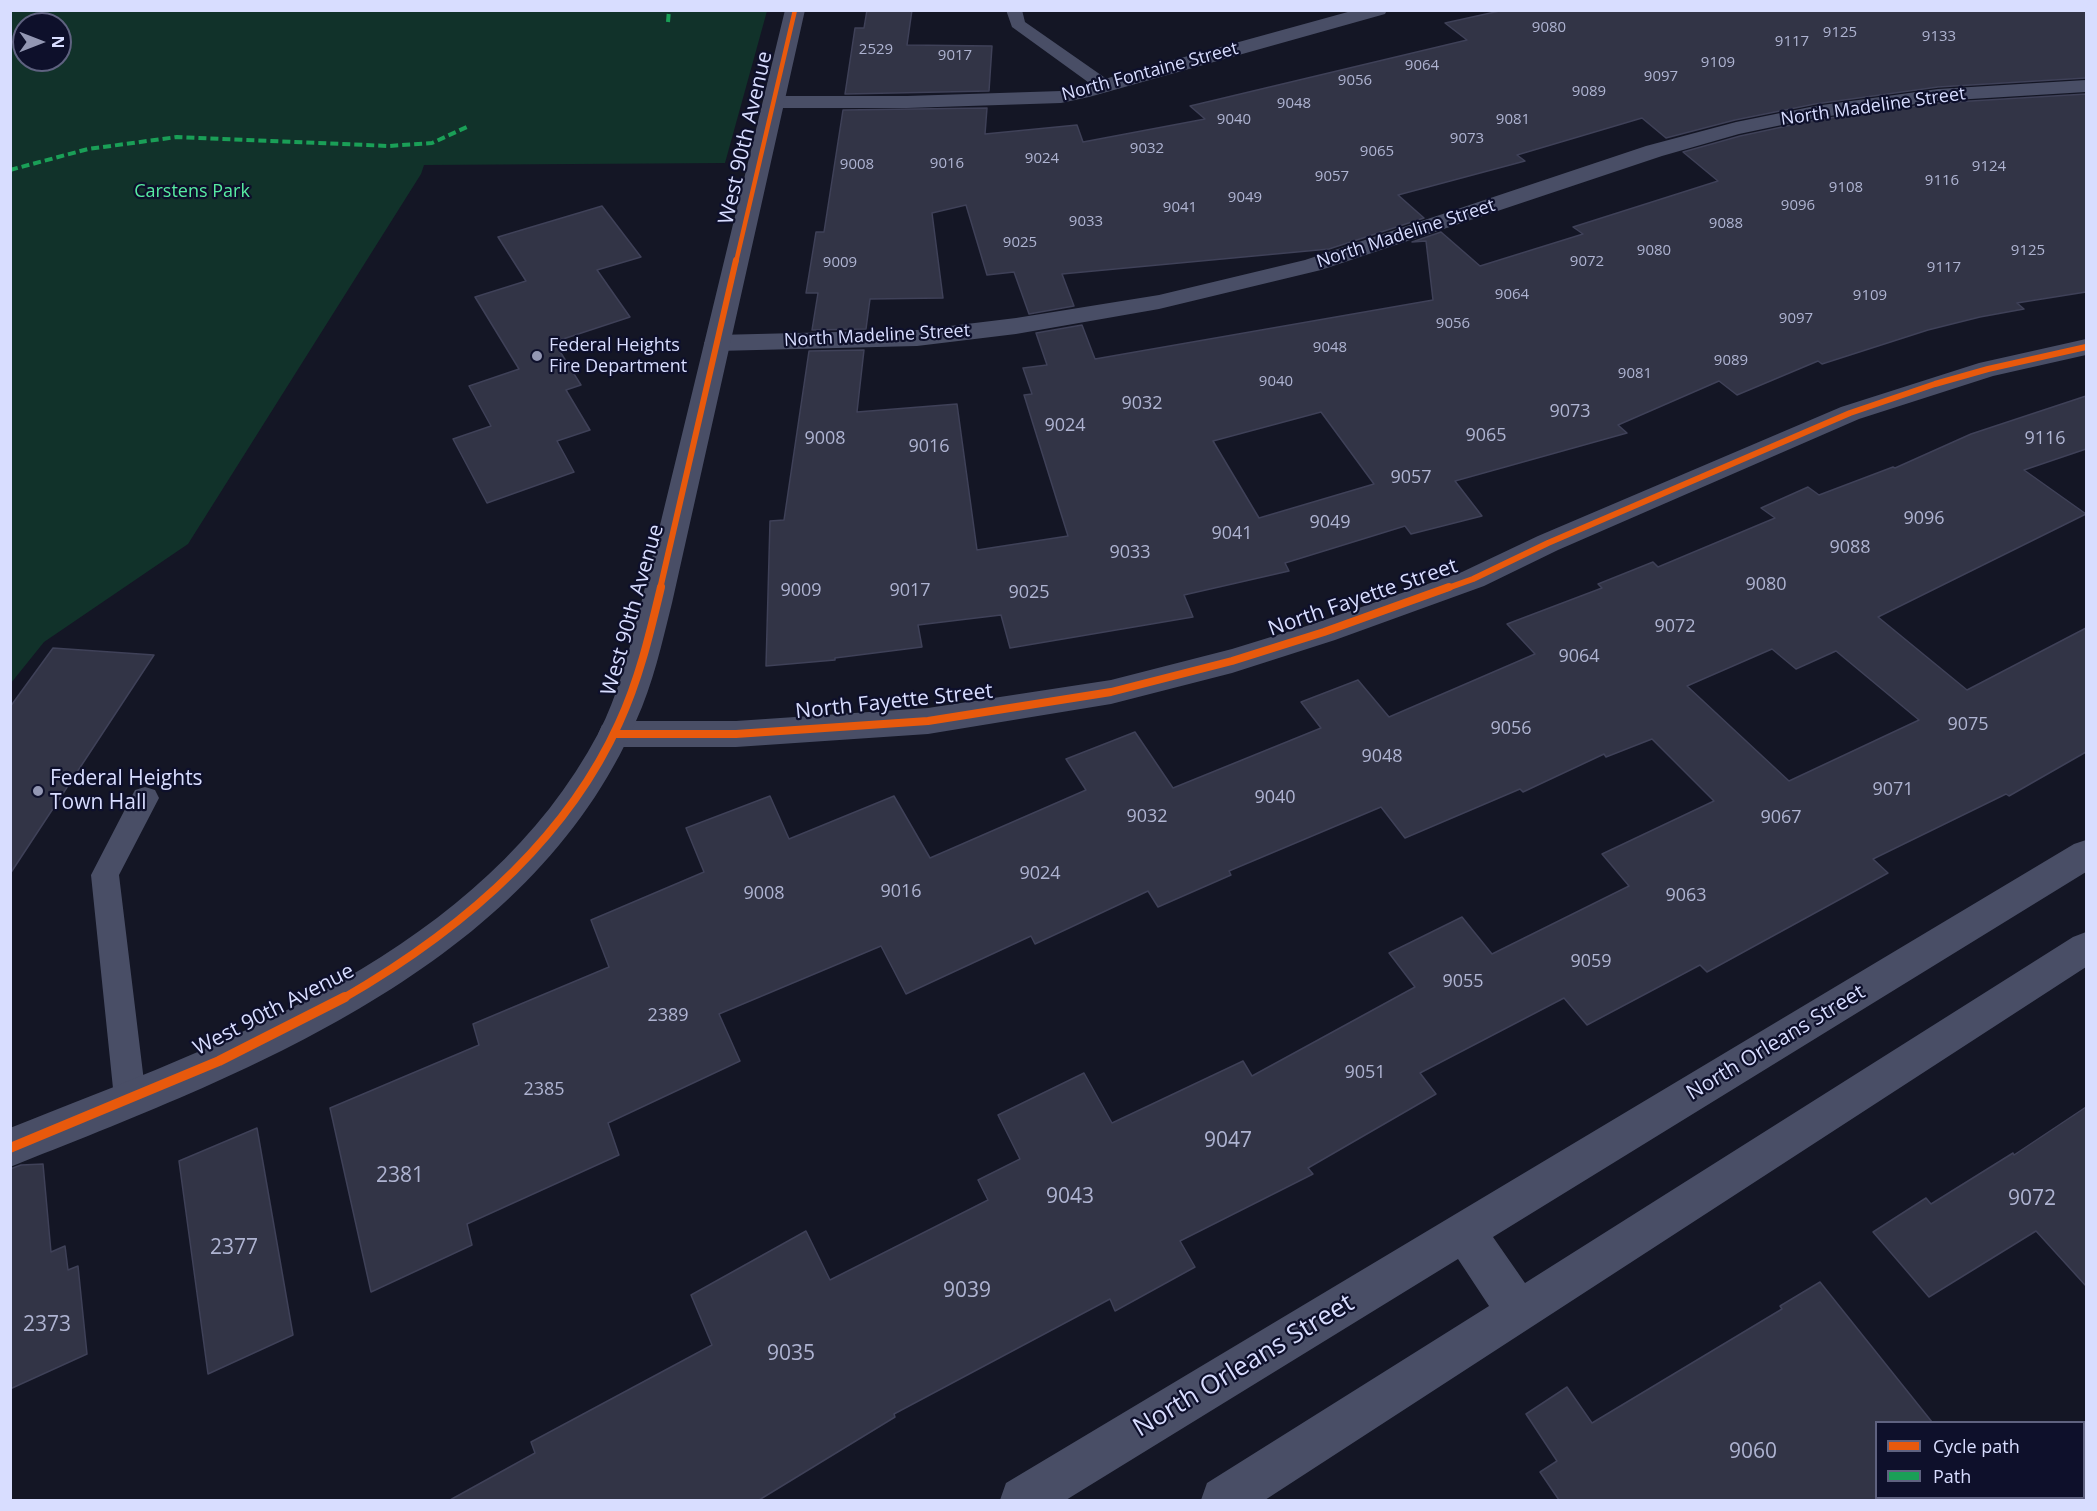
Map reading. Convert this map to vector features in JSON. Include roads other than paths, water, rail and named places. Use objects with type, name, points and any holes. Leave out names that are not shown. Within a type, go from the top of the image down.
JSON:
[{"type":"street","name":"West 90th Avenue","points":[[10,1148],[239,1051],[334,1004],[418,951],[494,890],[550,830],[593,773],[614,734],[640,671],[678,519],[795,10]]},
{"type":"street","name":"North Fontaine Street","points":[[773,102],[1021,100],[1061,97],[1378,10]]},
{"type":"street","name":"North Madeline Street","points":[[717,343],[917,338],[1016,327],[1159,302],[1313,265],[1654,151],[1736,128],[1815,112],[1938,95],[2086,86]]},
{"type":"street","name":"North Fayette Street","points":[[614,734],[736,734],[928,721],[1111,692],[1232,661],[1324,632],[1473,579],[1548,543],[1850,413],[1946,381],[2086,347]]},
{"type":"street","name":"North Orleans Street","points":[[1023,1500],[2086,854]]},
{"type":"street","points":[[1224,1500],[2086,948]]},
{"type":"street","points":[[1465,1232],[1520,1312]]},
{"type":"lane","points":[[1014,10],[1018,24],[1105,86]]},
{"type":"lane","points":[[130,1098],[105,875],[145,798]]},
{"type":"place","name":"Federal Heights Fire Department","points":[[537,356]]},
{"type":"place","name":"Federal Heights Town Hall","points":[[38,791]]},
{"type":"park label","name":"Carstens Park","points":[[192,192]]}]
